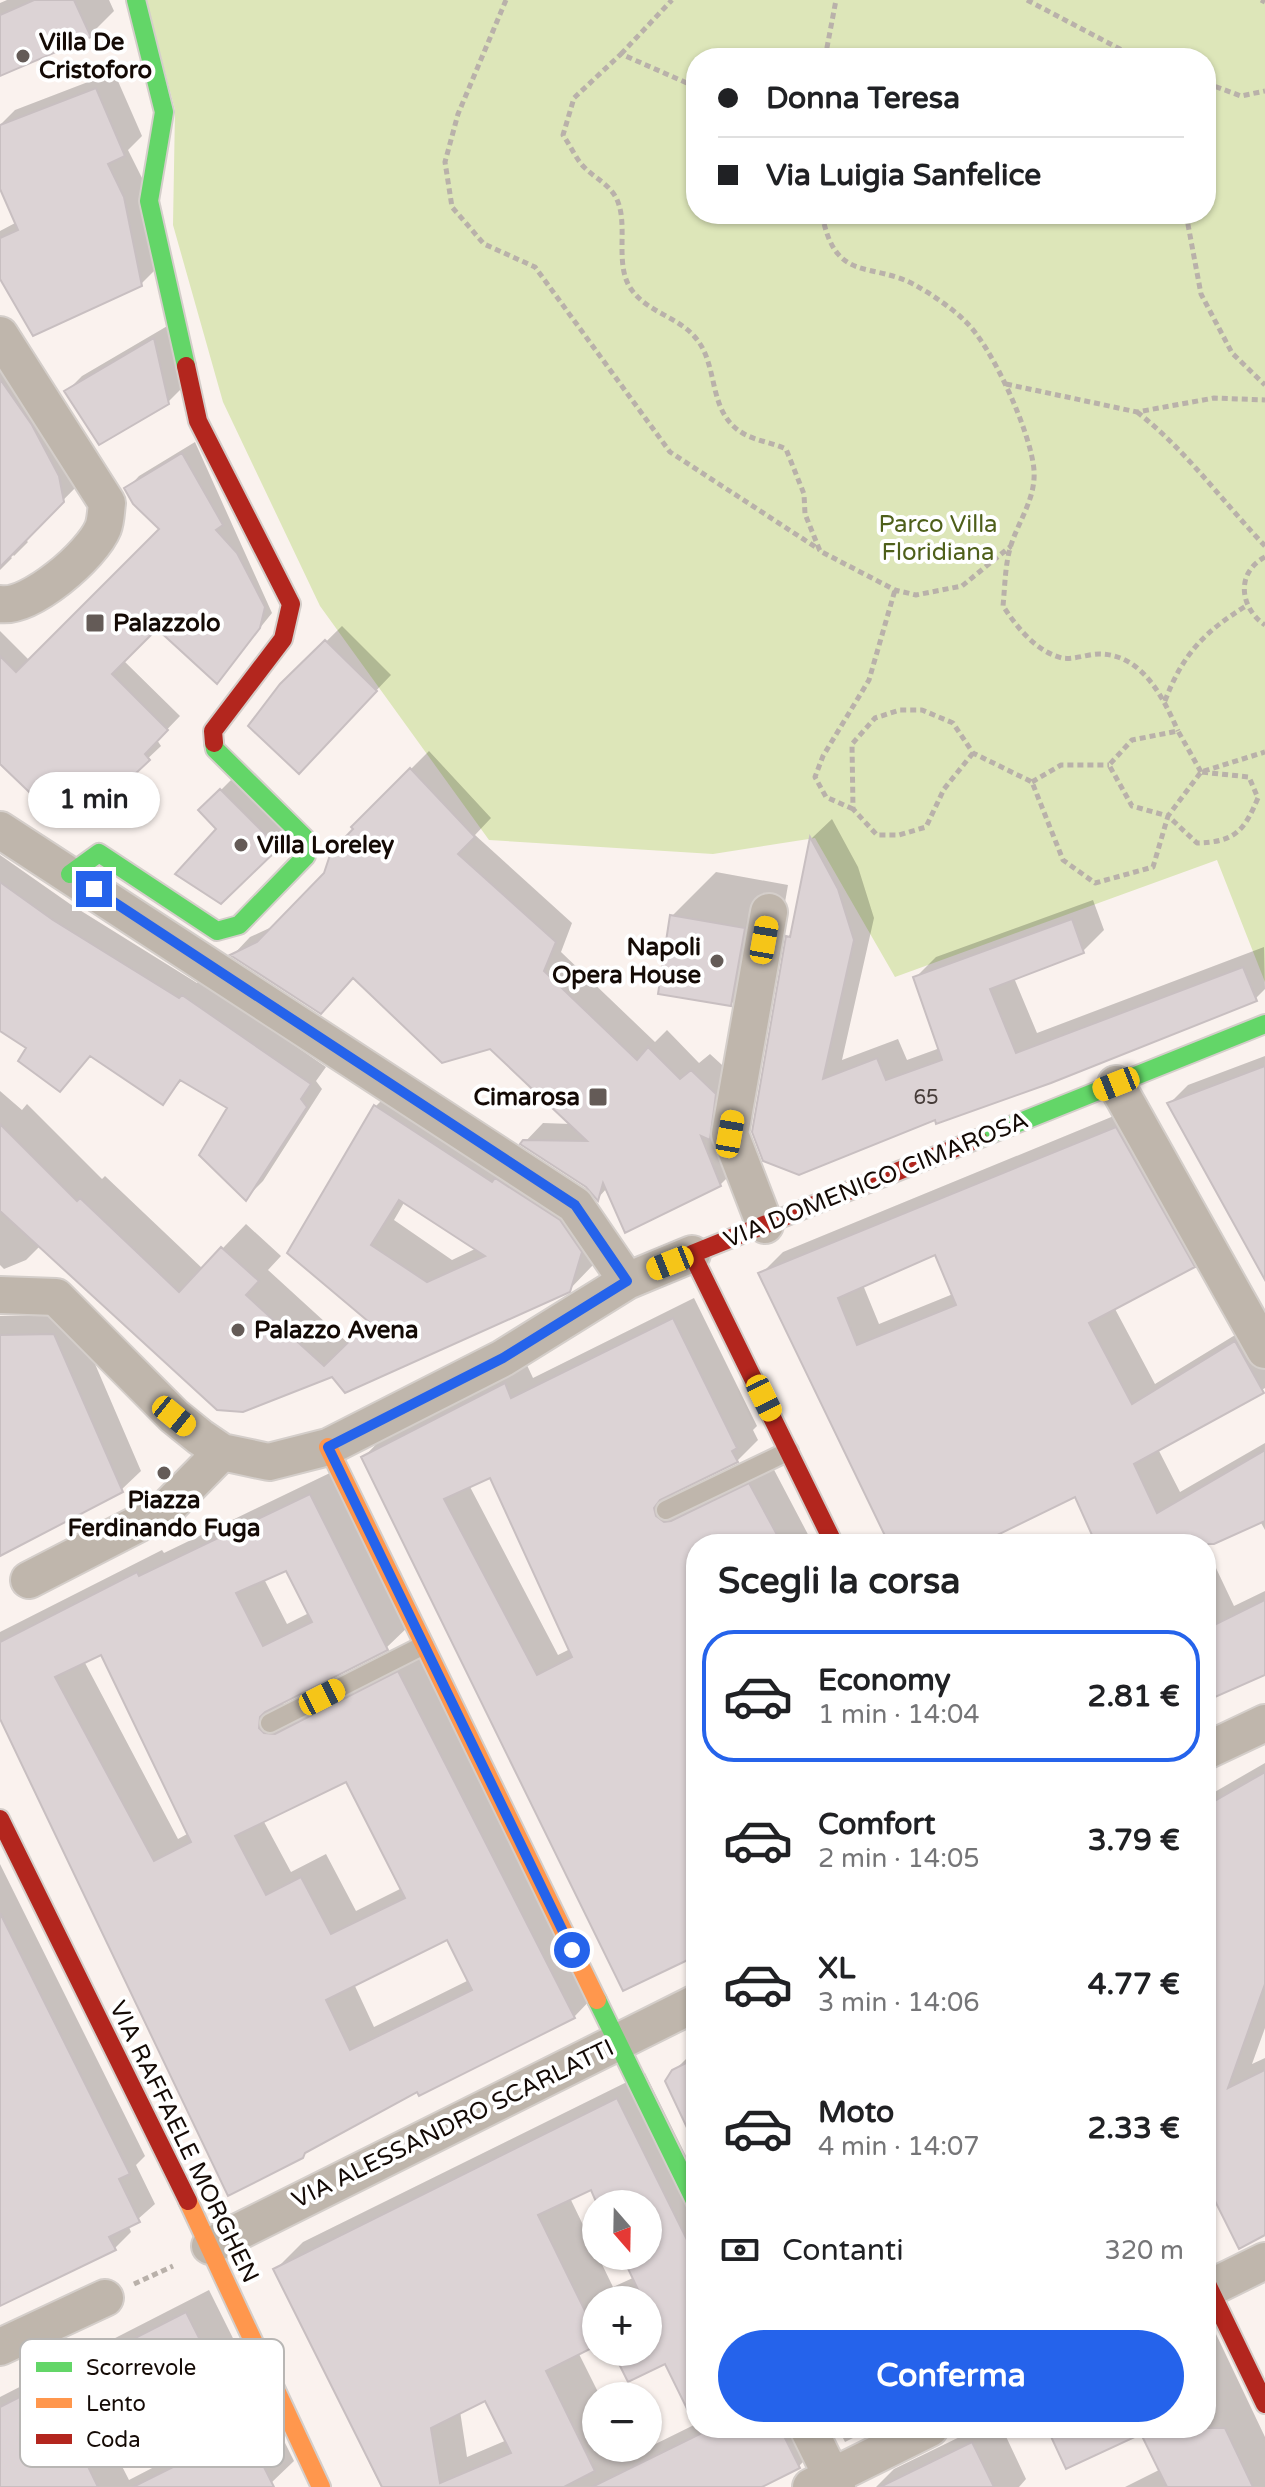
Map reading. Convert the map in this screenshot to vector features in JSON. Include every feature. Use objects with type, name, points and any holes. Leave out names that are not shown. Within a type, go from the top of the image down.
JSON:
[{"type":"street","points":[[70,874],[99,853],[217,931],[239,925],[306,856],[306,839],[215,749],[213,731],[283,639],[291,604],[198,421],[149,201],[164,112],[136,0]]},
{"type":"street","points":[[0,335],[107,503],[103,527],[91,548],[32,599],[0,604]]},
{"type":"street","points":[[0,830],[575,1205],[627,1281]]},
{"type":"street","points":[[765,1225],[730,1134],[769,912]]},
{"type":"street","name":"VIA DOMENICO CIMAROSA","points":[[328,1447],[503,1358],[627,1281],[1265,1024]]},
{"type":"street","points":[[1116,1084],[1265,1350]]},
{"type":"street","points":[[692,1254],[829,1534]]},
{"type":"street","points":[[0,1295],[56,1297],[174,1416],[222,1452],[269,1462],[328,1447],[686,2183]]},
{"type":"street","points":[[28,1576],[61,1565],[165,1510],[222,1452]]},
{"type":"street","points":[[1216,1746],[1265,1723]]},
{"type":"street","name":"VIA RAFFAELE MORGHEN","points":[[0,1819],[253,2339]]},
{"type":"street","name":"VIA ALESSANDRO SCARLATTI","points":[[210,2246],[686,2008]]},
{"type":"street","points":[[1216,2283],[1265,2261]]},
{"type":"street","points":[[0,2347],[105,2298]]},
{"type":"street","points":[[1216,2305],[1265,2404]]},
{"type":"street","name":"VIA RAFFAELE MORGHEN","points":[[284,2407],[321,2487]]},
{"type":"street","points":[[811,2438],[827,2484],[912,2438]]},
{"type":"lane","points":[[666,1510],[789,1451]]},
{"type":"lane","points":[[270,1723],[424,1645]]},
{"type":"path","points":[[506,0],[458,114],[445,162],[452,207],[484,244],[535,267],[670,452],[820,551],[895,590],[916,595],[962,586],[1011,546]]},
{"type":"path","points":[[672,0],[574,98],[563,135],[583,166],[611,188],[620,207],[620,236],[629,287],[652,309],[694,336],[709,363],[714,394],[726,419],[746,435],[786,449],[804,494],[805,514],[820,551]]},
{"type":"path","points":[[826,48],[836,0]]},
{"type":"path","points":[[1027,0],[1118,48]]},
{"type":"path","points":[[621,54],[686,83]]},
{"type":"path","points":[[1216,87],[1241,96],[1265,91]]},
{"type":"path","points":[[824,224],[827,239],[855,269],[913,284],[966,322],[1005,384],[1027,435],[1034,471],[1029,504],[1011,546],[1003,606],[1023,636],[1063,658],[1100,654],[1128,659],[1165,701],[1201,772]]},
{"type":"path","points":[[1188,224],[1201,294],[1232,353],[1265,385]]},
{"type":"path","points":[[1005,384],[1137,412],[1214,398],[1265,400]]},
{"type":"path","points":[[1137,412],[1174,441],[1222,502],[1265,546]]},
{"type":"path","points":[[1265,557],[1251,568],[1245,580],[1246,606],[1265,625]]},
{"type":"path","points":[[895,590],[869,680],[823,756],[815,777],[826,797],[853,809],[877,835],[899,835],[926,827],[944,789],[973,753]]},
{"type":"path","points":[[1165,701],[1175,672],[1193,645],[1212,627],[1246,606]]},
{"type":"path","points":[[853,809],[852,744],[875,718],[900,710],[931,713],[953,723],[973,753],[1032,782],[1063,860],[1095,883],[1153,867],[1168,816],[1201,772],[1265,752]]},
{"type":"path","points":[[1032,782],[1061,765],[1109,765],[1132,740],[1178,731]]},
{"type":"path","points":[[1109,765],[1132,806],[1168,816],[1197,843],[1223,843],[1247,824],[1258,798],[1249,777],[1201,772]]},
{"type":"path","points":[[105,2298],[173,2266]]},
{"type":"green space","name":"Parco Villa Floridiana","points":[[146,0],[1265,0],[1265,982],[1217,860],[895,977],[815,838],[713,854],[489,840],[320,606],[223,402],[173,225],[175,110]]},
{"type":"building","name":"Villa De Cristoforo","points":[[34,0],[74,0],[91,37],[0,76],[0,15]]},
{"type":"building","points":[[96,88],[125,156],[108,164],[124,197],[142,286],[33,336],[0,279],[0,238],[18,230],[0,189],[0,125]]},
{"type":"building","points":[[154,338],[169,404],[99,445],[64,391]]},
{"type":"building","points":[[0,379],[32,425],[59,476],[64,502],[0,567]]},
{"type":"building","points":[[182,453],[223,525],[216,530],[237,553],[265,607],[260,628],[217,684],[157,629],[112,674],[168,730],[145,754],[150,760],[105,802],[53,815],[0,764],[0,656],[16,672],[159,529],[133,504],[124,488]]},
{"type":"building","points":[[325,640],[377,691],[299,774],[248,726],[280,684]]},
{"type":"building","points":[[410,768],[475,837],[458,854],[556,942],[544,971],[637,1060],[648,1047],[680,1079],[691,1070],[716,1094],[710,1140],[701,1136],[721,1186],[625,1233],[603,1183],[598,1201],[586,1187],[520,1144],[523,1140],[587,1141],[490,1049],[442,1063],[353,978],[321,1014],[230,955],[257,942],[324,873],[331,852],[353,829],[351,827]]},
{"type":"building","name":"Villa Loreley","points":[[220,789],[279,848],[221,904],[175,874],[216,829],[198,810]]},
{"type":"building","points":[[810,837],[838,889],[854,940],[823,1079],[877,1058],[886,1080],[942,1060],[913,977],[1072,919],[1084,953],[990,989],[1016,1053],[1243,967],[1257,1001],[1051,1083],[936,1124],[935,1120],[799,1175],[763,1161],[752,1132],[786,936],[790,937]]},
{"type":"building","points":[[0,882],[53,920],[179,998],[182,995],[311,1084],[301,1099],[307,1107],[246,1201],[199,1155],[227,1108],[180,1080],[163,1105],[90,1056],[60,1092],[18,1061],[26,1048],[0,1031]]},
{"type":"building","points":[[670,915],[745,928],[731,1006],[658,994]]},
{"type":"building","points":[[1265,1066],[1265,1280],[1167,1103]]},
{"type":"building","points":[[374,1105],[492,1182],[495,1178],[560,1220],[582,1252],[570,1292],[345,1393],[332,1377],[243,1412],[217,1410],[0,1211],[0,1124],[77,1201],[80,1198],[179,1292],[221,1247],[259,1281],[246,1295],[324,1366],[369,1322],[287,1253]],"holes":[[[399,1200],[485,1256],[427,1282],[371,1245]]]},
{"type":"building","points":[[1116,1127],[1195,1267],[1089,1323],[1132,1404],[1235,1341],[1264,1393],[1134,1464],[1157,1513],[1265,1450],[1265,1521],[1216,1543],[1216,1534],[1092,1534],[1075,1497],[999,1534],[884,1534],[758,1273]],"holes":[[[935,1255],[956,1305],[857,1345],[838,1298]]]},
{"type":"building","points":[[673,1318],[737,1448],[732,1451],[738,1462],[660,1500],[654,1508],[656,1516],[664,1522],[671,1521],[749,1483],[777,1534],[686,1534],[686,1961],[623,1991],[361,1457],[505,1383],[511,1398]],"holes":[[[490,1478],[572,1657],[537,1675],[444,1499]]]},
{"type":"building","points":[[54,1334],[123,1492],[0,1556],[0,1335]]},
{"type":"building","points":[[310,1494],[388,1650],[265,1712],[260,1717],[259,1728],[264,1733],[275,1734],[398,1671],[575,2018],[419,2096],[417,2092],[305,2153],[303,2158],[228,2196],[0,1719],[0,1642],[137,1572],[139,1576]],"holes":[[[286,1571],[312,1622],[263,1646],[236,1593]],[[101,1655],[191,1842],[154,1861],[55,1677]],[[346,1782],[405,1898],[331,1934],[301,1877],[266,1895],[235,1836]],[[447,1940],[472,1990],[350,2050],[326,2000]]]},
{"type":"building","points":[[1265,1600],[1265,1675],[1216,1697],[1216,1624]]},
{"type":"building","points":[[1265,1772],[1265,1984],[1228,2088],[1265,2070],[1265,2235],[1239,2249],[1216,2203],[1216,1800]]},
{"type":"building","points":[[0,1913],[130,2174],[119,2179],[140,2222],[109,2237],[116,2250],[0,2306]]},
{"type":"building","points":[[686,2063],[686,2126],[665,2081],[672,2070]]},
{"type":"building","points":[[617,2098],[686,2238],[686,2407],[665,2364],[662,2365],[662,2286],[636,2286],[629,2270],[662,2270],[662,2190],[582,2190],[582,2194],[538,2215],[582,2305],[582,2353],[546,2371],[582,2444],[582,2462],[591,2462],[595,2471],[564,2487],[382,2487],[273,2269]],"holes":[[[485,2401],[511,2453],[440,2483],[431,2428]]]},
{"type":"building","points":[[186,2312],[200,2339],[133,2339]]},
{"type":"building","points":[[620,2366],[661,2366],[628,2382]]},
{"type":"building","points":[[20,2397],[20,2467],[88,2467],[98,2487],[0,2487],[0,2407]]},
{"type":"building","points":[[1216,2428],[1225,2428],[1253,2487],[1167,2487],[1143,2438],[1216,2438]]},
{"type":"building","points":[[692,2438],[785,2438],[800,2468],[762,2487],[592,2487],[643,2462],[662,2462],[662,2453]]},
{"type":"building","points":[[1052,2438],[1132,2438],[1066,2469]]},
{"type":"building","points":[[972,2442],[994,2487],[880,2487]]},
{"type":"building","points":[[173,2467],[264,2467],[274,2487],[133,2487]]},
{"type":"traffic: fast","points":[[136,0],[164,112],[149,201],[186,366]]},
{"type":"traffic: fast","points":[[70,874],[99,853],[217,931],[239,925],[306,856],[306,839],[215,749],[214,743]]},
{"type":"traffic: fast","points":[[978,1139],[1265,1024]]},
{"type":"traffic: fast","points":[[597,2000],[686,2182]]},
{"type":"traffic: slow","points":[[328,1447],[597,2000]]},
{"type":"traffic: slow","points":[[188,2201],[252,2339]]},
{"type":"traffic: slow","points":[[284,2407],[321,2487]]},
{"type":"traffic: jam","points":[[186,366],[198,421],[291,604],[283,639],[213,731],[214,743]]},
{"type":"traffic: jam","points":[[829,1534],[692,1254],[978,1139]]},
{"type":"traffic: jam","points":[[0,1819],[188,2201]]},
{"type":"traffic: jam","points":[[1216,2303],[1265,2404]]},
{"type":"place","name":"Villa De Cristoforo","points":[[23,56]]},
{"type":"place","name":"Palazzolo","points":[[95,623]]},
{"type":"place","name":"Villa Loreley","points":[[241,845]]},
{"type":"place","name":"Napoli Opera House","points":[[717,961]]},
{"type":"place","name":"Cimarosa","points":[[598,1097]]},
{"type":"place","name":"Palazzo Avena","points":[[238,1330]]},
{"type":"place","name":"Piazza Ferdinando Fuga","points":[[164,1473]]},
{"type":"route","points":[[94,889],[575,1205],[627,1281],[503,1358],[328,1447],[572,1950]]}]
